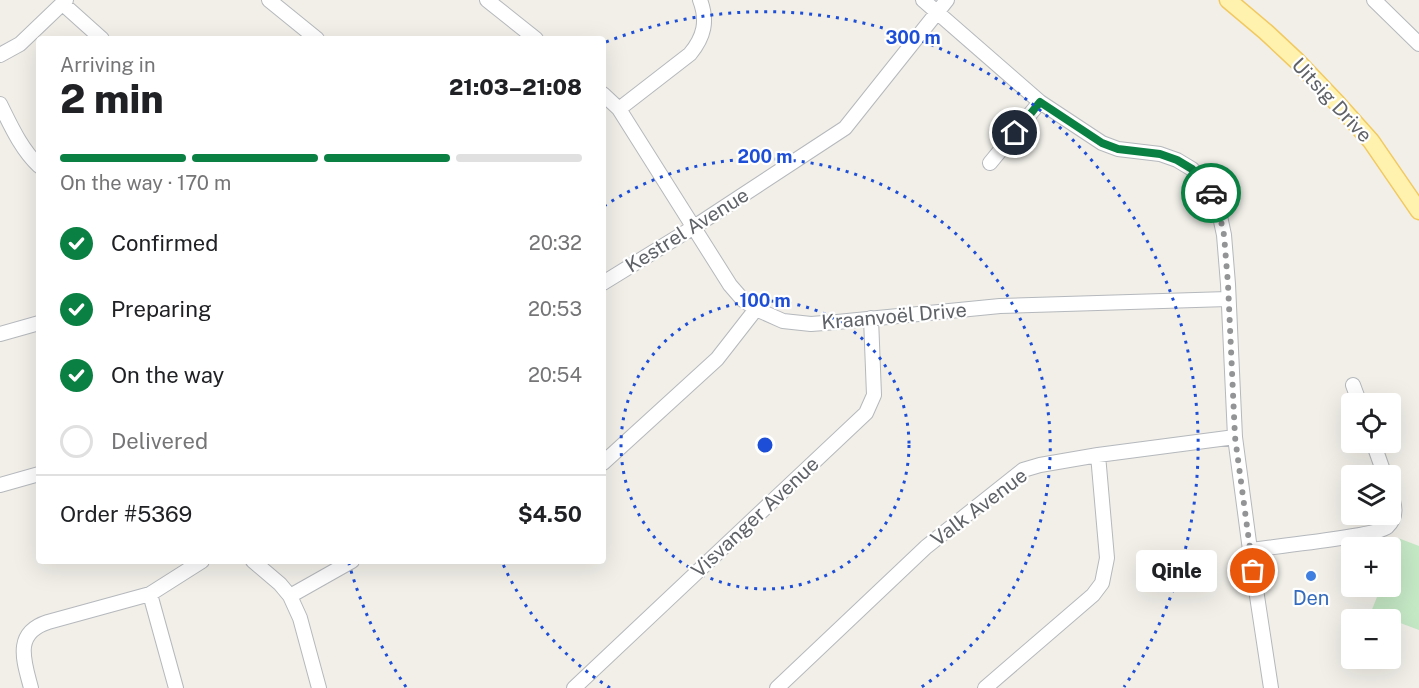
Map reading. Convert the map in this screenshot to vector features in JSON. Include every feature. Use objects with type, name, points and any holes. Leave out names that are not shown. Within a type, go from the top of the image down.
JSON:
[{"type":"main road","name":"Uitsig Drive","points":[[1229,0],[1297,61],[1338,103],[1371,141],[1419,211]]},
{"type":"street","points":[[268,0],[313,36]]},
{"type":"street","points":[[487,0],[532,36]]},
{"type":"street","points":[[619,109],[690,54],[698,44],[705,19],[700,0]]},
{"type":"street","points":[[923,0],[1040,102],[1102,143],[1118,149],[1160,154],[1177,160],[1192,169],[1208,187],[1218,207],[1224,235],[1235,437],[1271,688]]},
{"type":"street","name":"Kestrel Avenue","points":[[606,282],[848,126],[948,0]]},
{"type":"street","points":[[1374,0],[1419,44]]},
{"type":"street","points":[[0,55],[20,44],[65,2],[99,36]]},
{"type":"street","name":"Kraanvoël Drive","points":[[606,97],[619,109],[730,285],[743,300],[756,309],[783,321],[811,324],[1000,306],[1228,299]]},
{"type":"street","points":[[990,164],[1040,102]]},
{"type":"street","points":[[0,104],[29,156],[36,163]]},
{"type":"street","points":[[606,460],[717,359],[756,309]]},
{"type":"street","name":"Visvanger Avenue","points":[[574,688],[866,413],[874,394],[871,318]]},
{"type":"street","points":[[0,334],[36,324]]},
{"type":"street","points":[[1353,385],[1356,393]]},
{"type":"street","name":"Valk Avenue","points":[[777,688],[926,547],[1023,471],[1040,465],[1098,455],[1235,437]]},
{"type":"street","points":[[985,688],[1093,595],[1102,583],[1107,558],[1098,455]]},
{"type":"street","points":[[0,485],[36,475]]},
{"type":"street","points":[[1250,550],[1348,537],[1383,530],[1388,525]]},
{"type":"street","points":[[31,688],[23,648],[27,636],[34,628],[48,622],[150,594],[197,564]]},
{"type":"street","points":[[257,564],[290,596],[300,618],[319,688]]},
{"type":"street","points":[[290,596],[347,564]]},
{"type":"street","points":[[150,594],[176,688]]},
{"type":"green space","points":[[1401,539],[1419,546],[1419,630],[1401,623],[1401,609],[1372,609],[1377,597],[1401,597]]},
{"type":"way so far","points":[[1211,193],[1218,207],[1224,235],[1235,437],[1253,571]]},
{"type":"place","name":"Qinle","points":[[1253,571]]},
{"type":"place","name":"Den","points":[[1311,576]]},
{"type":"route","points":[[1015,133],[1040,102],[1102,143],[1118,149],[1160,154],[1177,160],[1192,169],[1211,193]]}]
